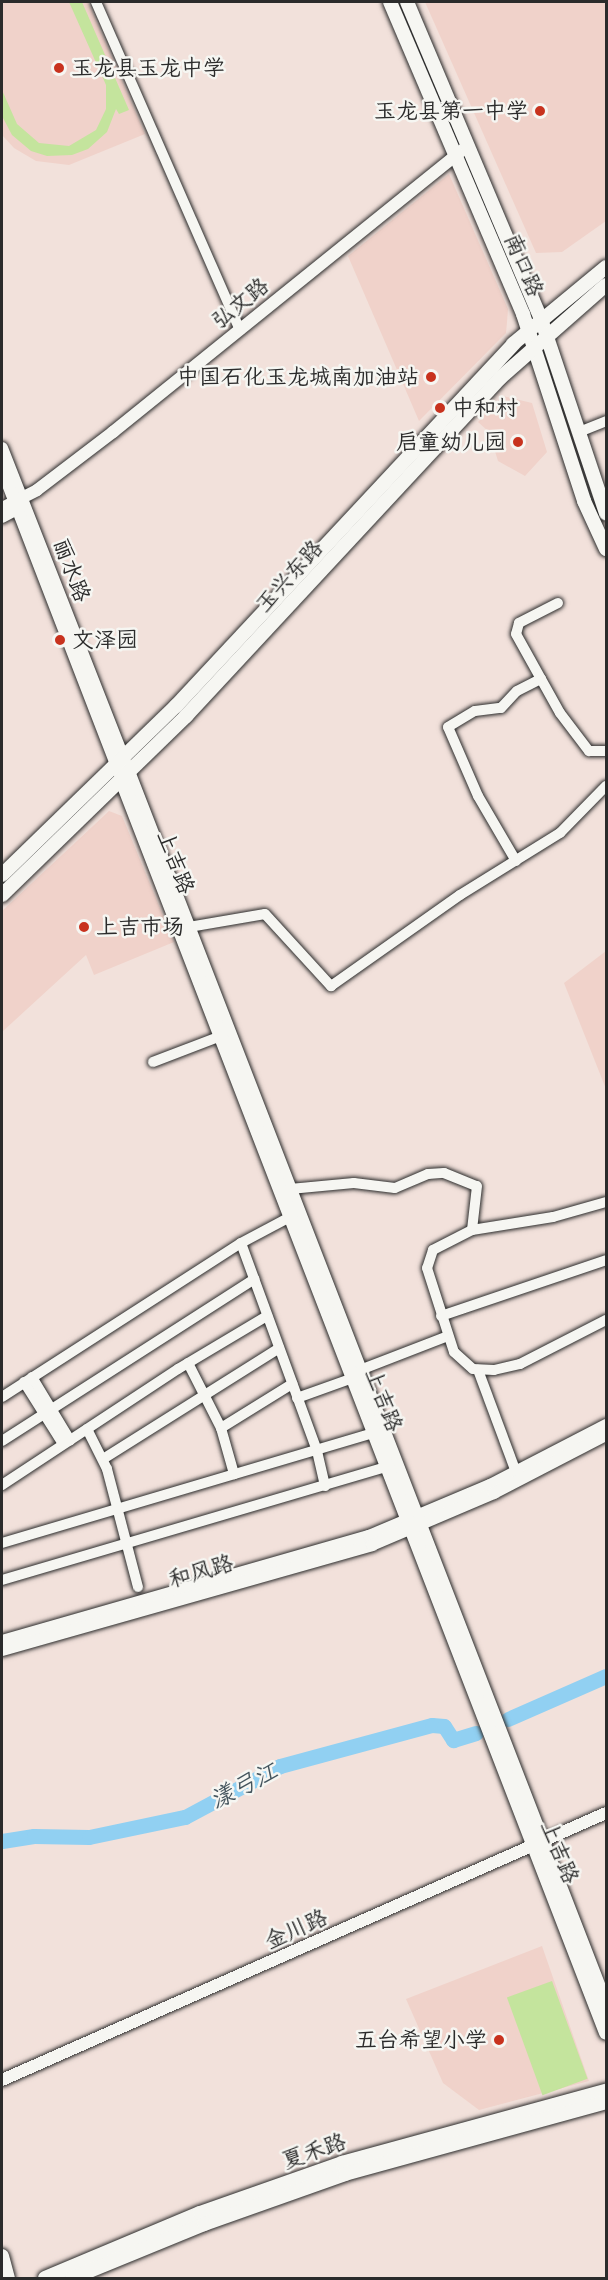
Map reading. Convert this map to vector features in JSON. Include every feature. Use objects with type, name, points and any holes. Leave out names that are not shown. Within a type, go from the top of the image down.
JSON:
[{"type":"main road","name":"南口路","points":[[390,2],[528,330],[584,501],[606,549]]},
{"type":"main road","name":"南口路","points":[[407,2],[547,334],[606,513]]},
{"type":"main road","name":"玉兴东路","points":[[2,875],[120,763],[528,330],[606,267]]},
{"type":"main road","name":"玉兴东路","points":[[2,895],[126,777],[534,346],[606,285]]},
{"type":"main road","name":"上吉路","points":[[126,777],[189,927],[290,1189],[356,1374],[413,1523],[539,1843],[606,2005]]},
{"type":"main road","name":"上吉路","points":[[126,777],[290,1217],[356,1374],[387,1467],[413,1523]]},
{"type":"main road","name":"上吉路","points":[[539,1843],[606,2033]]},
{"type":"main road","name":"夏禾路","points":[[45,2278],[200,2213],[342,2163],[606,2091]]},
{"type":"main road","name":"夏禾路","points":[[72,2278],[204,2224],[345,2174],[606,2102]]},
{"type":"main road","points":[[2,2256],[8,2278]]},
{"type":"street","points":[[96,2],[240,330]]},
{"type":"street","name":"弘文路","points":[[2,517],[240,330],[468,146]]},
{"type":"street","points":[[579,432],[606,421]]},
{"type":"street","name":"丽水路","points":[[2,448],[19,503],[126,777]]},
{"type":"street","name":"丽水路","points":[[2,469],[19,503]]},
{"type":"street","name":"弘文路","points":[[2,508],[19,503]]},
{"type":"street","points":[[558,603],[519,623],[517,628],[520,643],[589,751],[606,751]]},
{"type":"street","points":[[516,861],[478,796],[448,727],[475,711],[501,708],[517,691],[541,679]]},
{"type":"street","points":[[189,927],[265,914],[331,986],[460,895],[570,825],[606,786]]},
{"type":"street","points":[[153,1062],[221,1036]]},
{"type":"street","points":[[290,1189],[345,1183],[395,1188],[428,1174],[444,1173],[477,1186],[472,1230]]},
{"type":"street","points":[[606,1202],[554,1216],[472,1230],[433,1251],[427,1275],[448,1336],[460,1361],[478,1370],[520,1364],[606,1320]]},
{"type":"street","points":[[2,1396],[241,1243],[290,1217]]},
{"type":"street","points":[[241,1243],[317,1450],[325,1486]]},
{"type":"street","points":[[441,1316],[606,1260]]},
{"type":"street","points":[[2,1441],[254,1279]]},
{"type":"street","points":[[2,1485],[188,1363],[267,1316]]},
{"type":"street","points":[[297,1398],[448,1336]]},
{"type":"street","points":[[103,1459],[279,1348]]},
{"type":"street","points":[[188,1363],[221,1428],[234,1474]]},
{"type":"street","points":[[478,1370],[516,1472]]},
{"type":"street","points":[[28,1380],[67,1442]]},
{"type":"street","points":[[221,1428],[292,1384]]},
{"type":"street","points":[[413,1523],[606,1425]]},
{"type":"street","points":[[87,1429],[103,1459],[138,1587]]},
{"type":"street","points":[[2,1543],[374,1433]]},
{"type":"street","points":[[413,1523],[537,1473],[606,1435]]},
{"type":"street","points":[[2,1580],[387,1467]]},
{"type":"street","name":"和风路","points":[[2,1641],[413,1523]]},
{"type":"street","name":"和风路","points":[[2,1650],[372,1545],[413,1523]]},
{"type":"street","name":"金川路","points":[[2,2080],[606,1813]]},
{"type":"shaded area","name":"玉龙县玉龙中学","points":[[2,2],[88,2],[145,134],[69,165],[36,161],[14,148],[2,135]]},
{"type":"shaded area","name":"玉龙县第一中学","points":[[425,2],[606,2],[606,221],[562,252],[536,253]]},
{"type":"shaded area","points":[[449,174],[508,309],[506,333],[419,421],[348,256]]},
{"type":"shaded area","name":"启童幼儿园","points":[[503,396],[532,403],[547,452],[525,476],[498,461],[489,432],[478,422]]},
{"type":"shaded area","name":"上吉市场","points":[[109,811],[122,816],[174,942],[94,975],[86,955],[2,1032],[2,911]]},
{"type":"shaded area","points":[[606,951],[606,1089],[564,983]]},
{"type":"shaded area","name":"五台希望小学","points":[[542,1946],[589,2081],[479,2110],[443,2083],[406,1999]]},
{"type":"green space","points":[[69,2],[82,2],[129,110],[119,114],[116,109],[107,132],[88,149],[72,155],[47,156],[31,151],[12,135],[2,116],[2,90],[17,124],[39,143],[69,146],[96,130],[106,109],[106,85]]},
{"type":"green space","points":[[552,1981],[588,2079],[542,2095],[507,1997]]},
{"type":"waterway","name":"漾弓江","points":[[508,1719],[606,1676]]},
{"type":"waterway","name":"漾弓江","points":[[2,1841],[34,1836],[89,1837],[185,1817],[280,1766],[432,1725],[444,1726],[453,1740],[476,1733]]},
{"type":"place","name":"玉龙县玉龙中学","points":[[59,68]]},
{"type":"place","name":"玉龙县第一中学","points":[[540,111]]},
{"type":"place","name":"中国石化玉龙城南加油站","points":[[431,377]]},
{"type":"place","name":"中和村","points":[[440,408]]},
{"type":"place","name":"启童幼儿园","points":[[518,442]]},
{"type":"place","name":"文泽园","points":[[60,640]]},
{"type":"place","name":"上吉市场","points":[[84,927]]},
{"type":"place","name":"五台希望小学","points":[[499,2040]]}]
